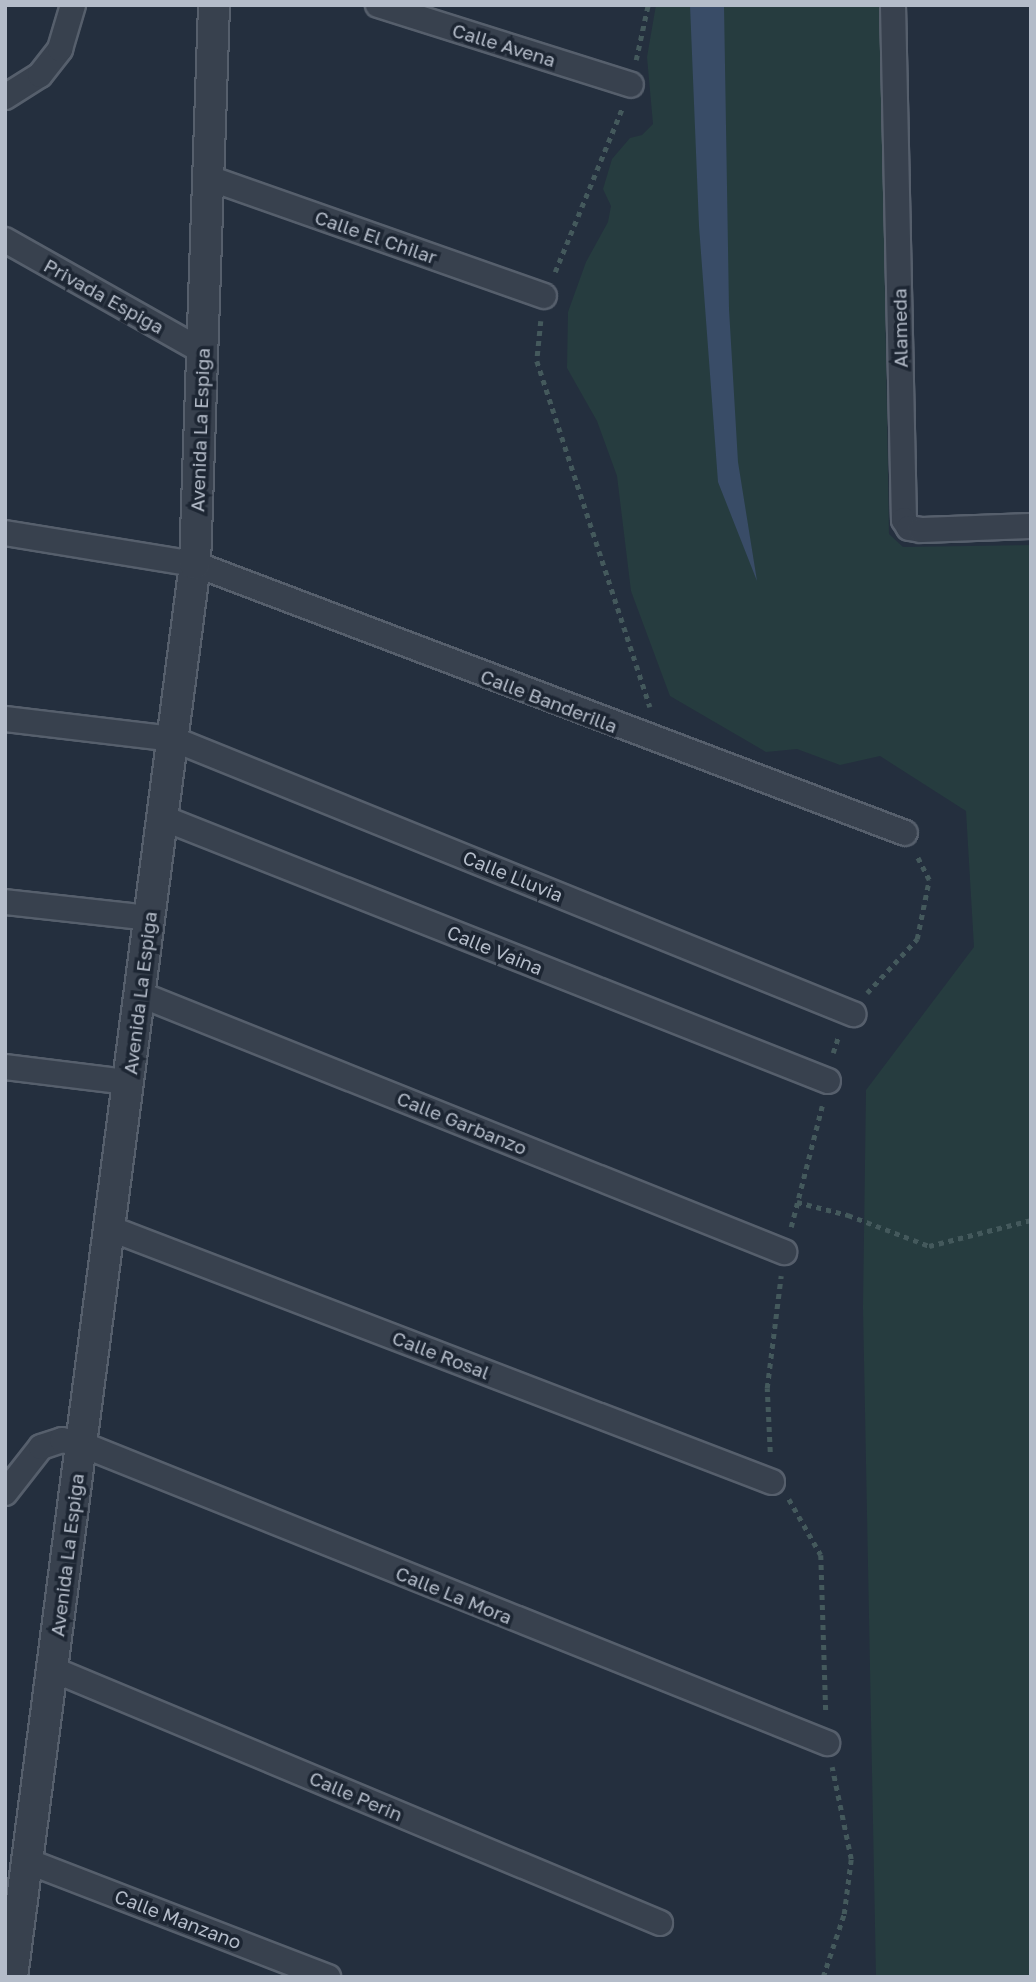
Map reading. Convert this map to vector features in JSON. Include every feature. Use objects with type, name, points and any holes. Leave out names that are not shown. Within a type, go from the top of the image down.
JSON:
[{"type":"street","points":[[5,97],[40,75],[60,49],[72,5]]},
{"type":"street","name":"Avenida La Espiga","points":[[12,1977],[195,564],[215,5]]},
{"type":"street","name":"Calle Avena","points":[[378,5],[631,85]]},
{"type":"street","name":"Alameda","points":[[893,5],[904,520],[909,528],[921,530],[1031,526]]},
{"type":"street","name":"Calle El Chilar","points":[[209,178],[544,296]]},
{"type":"street","name":"Privada Espiga","points":[[5,240],[202,351]]},
{"type":"street","name":"Calle Banderilla","points":[[5,533],[195,564],[662,744],[905,833]]},
{"type":"street","name":"Calle Lluvia","points":[[5,719],[173,739],[853,1013]]},
{"type":"street","name":"Calle Vaina","points":[[163,818],[828,1081]]},
{"type":"street","points":[[5,902],[150,918]]},
{"type":"street","name":"Calle Garbanzo","points":[[139,994],[784,1252]]},
{"type":"street","points":[[5,1067],[128,1082]]},
{"type":"street","name":"Calle Rosal","points":[[110,1228],[772,1482]]},
{"type":"street","points":[[5,1493],[41,1447],[62,1440],[81,1444]]},
{"type":"street","name":"Calle La Mora","points":[[81,1444],[827,1743]]},
{"type":"street","name":"Calle Perin","points":[[52,1670],[660,1923]]},
{"type":"street","name":"Calle Manzano","points":[[27,1861],[328,1977]]},
{"type":"path","points":[[648,5],[631,85],[588,200],[544,296],[537,361],[662,744]]},
{"type":"path","points":[[823,1977],[844,1913],[851,1859],[827,1743],[821,1555],[799,1510],[772,1482],[767,1388],[784,1252],[836,1040],[875,980],[917,939],[929,880],[905,833]]},
{"type":"path","points":[[797,1202],[848,1214],[929,1246],[1031,1220]]},
{"type":"green space","points":[[656,5],[880,5],[889,534],[903,547],[1031,545],[1031,1977],[876,1977],[863,1308],[866,1090],[974,947],[966,811],[880,756],[840,765],[797,749],[766,752],[670,696],[631,591],[617,476],[597,421],[567,368],[568,312],[586,262],[608,222],[611,206],[603,189],[612,159],[630,138],[642,135],[653,124],[647,57]]},
{"type":"water","points":[[690,5],[724,5],[729,309],[738,462],[757,581],[718,482],[699,226]]}]
